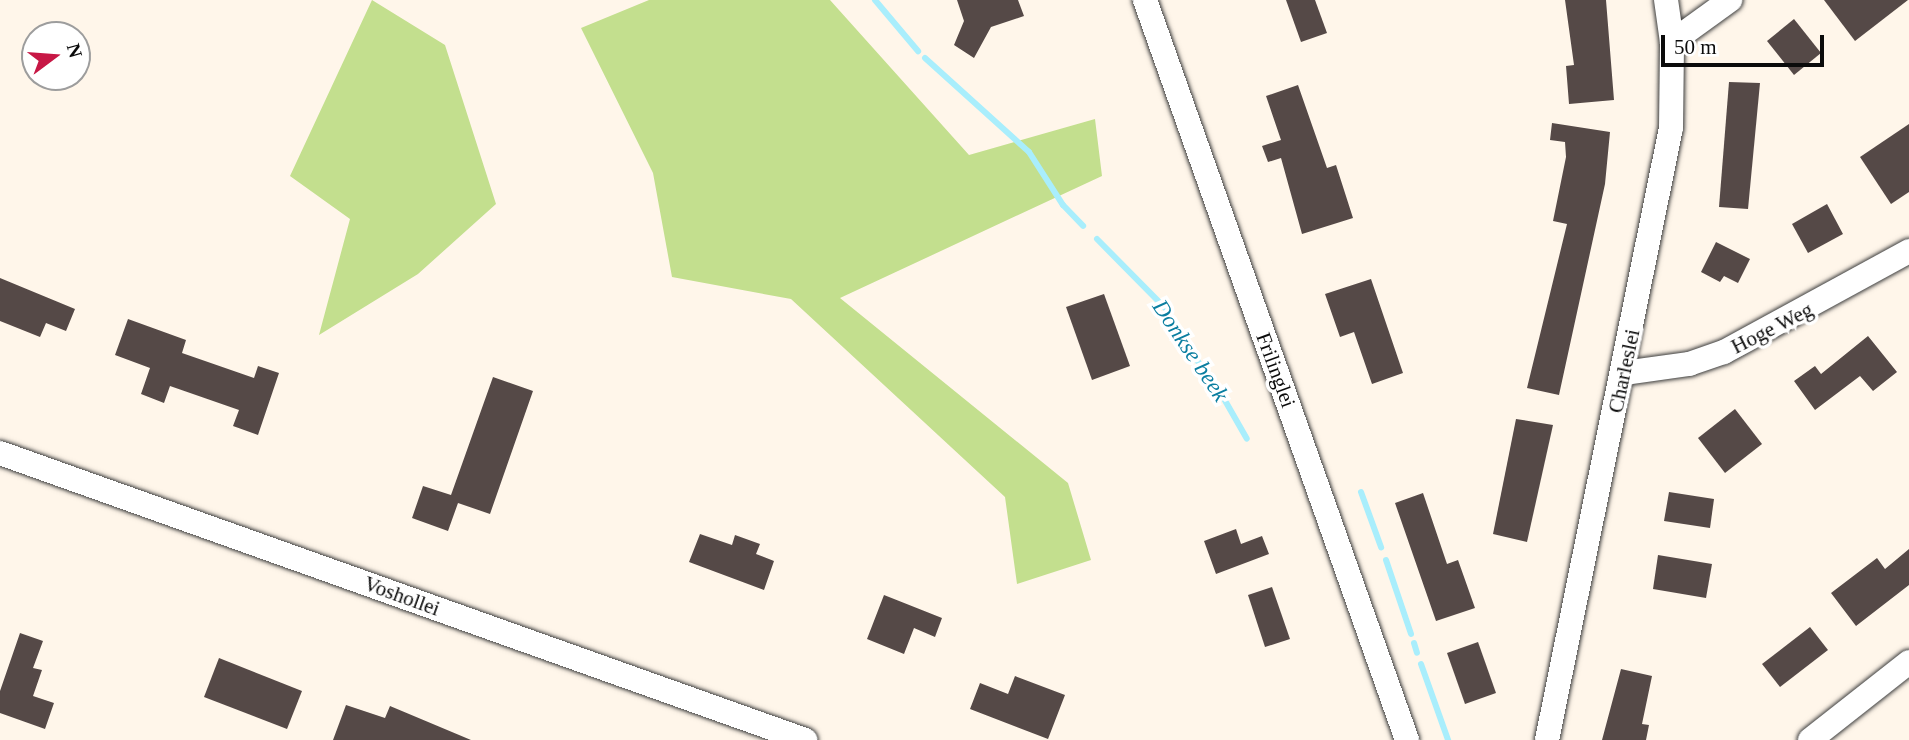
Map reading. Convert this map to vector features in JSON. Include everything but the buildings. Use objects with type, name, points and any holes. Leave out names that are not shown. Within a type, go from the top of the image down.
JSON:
[{"type":"street","name":"Frilinglei","points":[[1145,0],[1407,740]]},
{"type":"street","name":"Charleslei","points":[[1547,740],[1671,128],[1672,42],[1666,0]]},
{"type":"street","points":[[1672,42],[1730,0]]},
{"type":"street","name":"Hoge Weg","points":[[1623,373],[1689,364],[1724,352],[1830,298],[1909,251]]},
{"type":"street","name":"Voshollei","points":[[0,453],[805,740]]},
{"type":"street","points":[[1810,740],[1909,662]]},
{"type":"green space","points":[[372,0],[445,45],[496,204],[418,274],[319,335],[350,219],[290,176]]},
{"type":"green space","points":[[649,0],[830,0],[969,155],[1095,119],[1102,176],[840,298],[1068,483],[1091,560],[1017,584],[1005,497],[791,299],[672,277],[653,173],[581,28]]},
{"type":"waterway","name":"Donkse beek","points":[[875,0],[918,51]]},
{"type":"waterway","name":"Donkse beek","points":[[925,58],[1029,152],[1063,205],[1083,226]]},
{"type":"waterway","name":"Donkse beek","points":[[1097,239],[1167,310],[1184,344],[1215,383],[1247,439]]},
{"type":"waterway","name":"Donkse beek","points":[[1361,492],[1381,547]]},
{"type":"waterway","name":"Donkse beek","points":[[1386,560],[1411,634]]},
{"type":"waterway","name":"Donkse beek","points":[[1414,643],[1417,653]]},
{"type":"waterway","name":"Donkse beek","points":[[1421,664],[1448,740]]}]
